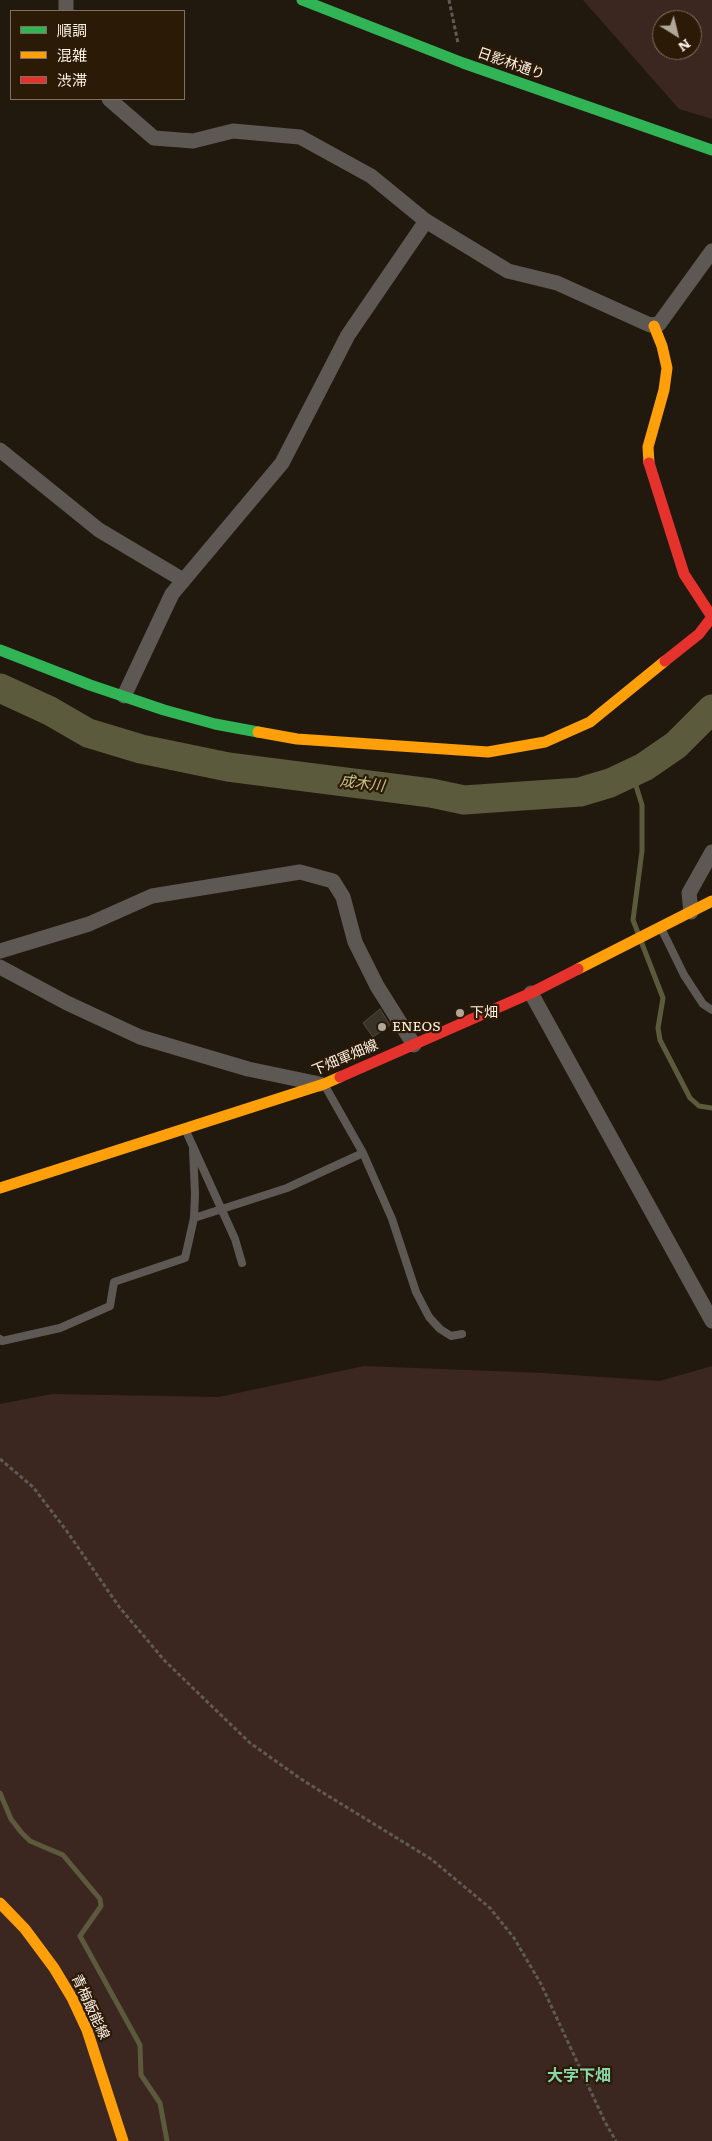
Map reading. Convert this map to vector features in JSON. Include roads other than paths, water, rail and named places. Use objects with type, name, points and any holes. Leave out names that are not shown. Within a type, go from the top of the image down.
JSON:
[{"type":"street","name":"日影林通り","points":[[302,0],[463,63],[712,150]]},
{"type":"street","points":[[0,650],[90,685],[188,717],[264,734],[297,739],[488,752],[545,742],[590,722],[700,634],[712,617],[684,574],[650,464],[648,447],[664,390],[667,368],[662,346],[654,326],[556,283],[508,271],[426,221],[371,176],[300,137],[233,131],[193,141],[154,138],[110,100]]},
{"type":"street","points":[[124,696],[164,608],[183,580],[282,463],[348,335],[426,221]]},
{"type":"street","points":[[654,326],[659,324],[712,250]]},
{"type":"street","points":[[0,450],[100,530],[183,580]]},
{"type":"street","points":[[691,912],[689,893],[712,852]]},
{"type":"street","points":[[0,951],[89,924],[152,896],[300,872],[333,881],[343,897],[354,942],[377,986],[414,1045]]},
{"type":"street","name":"下畑軍畑線","points":[[0,1188],[324,1084],[531,993],[712,901]]},
{"type":"street","points":[[0,967],[67,1003],[140,1037],[248,1069],[324,1084]]},
{"type":"street","points":[[531,993],[712,1321]]},
{"type":"street","name":"青梅飯能線","points":[[0,1903],[25,1929],[54,1968],[72,1998],[87,2030],[123,2141]]},
{"type":"lane","points":[[660,927],[684,975],[703,1004],[712,1010]]},
{"type":"lane","points":[[324,1084],[363,1153],[392,1219],[416,1292],[429,1317],[440,1329],[451,1336],[462,1334]]},
{"type":"lane","points":[[185,1129],[234,1240],[242,1263]]},
{"type":"lane","points":[[0,1339],[2,1341],[60,1328],[110,1306],[114,1282],[185,1258],[194,1218],[193,1149]]},
{"type":"lane","points":[[194,1218],[287,1188],[363,1153]]},
{"type":"waterway","name":"成木川","points":[[0,688],[50,711],[88,733],[141,749],[228,767],[431,793],[464,800],[580,792],[610,783],[644,767],[676,745],[712,709]]},
{"type":"waterway","points":[[632,773],[642,805],[642,851],[633,920],[638,933]]},
{"type":"waterway","points":[[641,941],[663,998],[658,1028],[660,1040],[690,1098],[699,1106],[712,1108]]},
{"type":"waterway","points":[[0,1793],[11,1819],[21,1832],[30,1841],[63,1855],[100,1899],[101,1906],[80,1936],[140,2045],[141,2075],[160,2103],[167,2141]]},
{"type":"place","name":"下畑","points":[[460,1013]]},
{"type":"place","name":"ENEOS","points":[[382,1027]]},
{"type":"district","name":"大字下畑","points":[[579,2076]]}]
